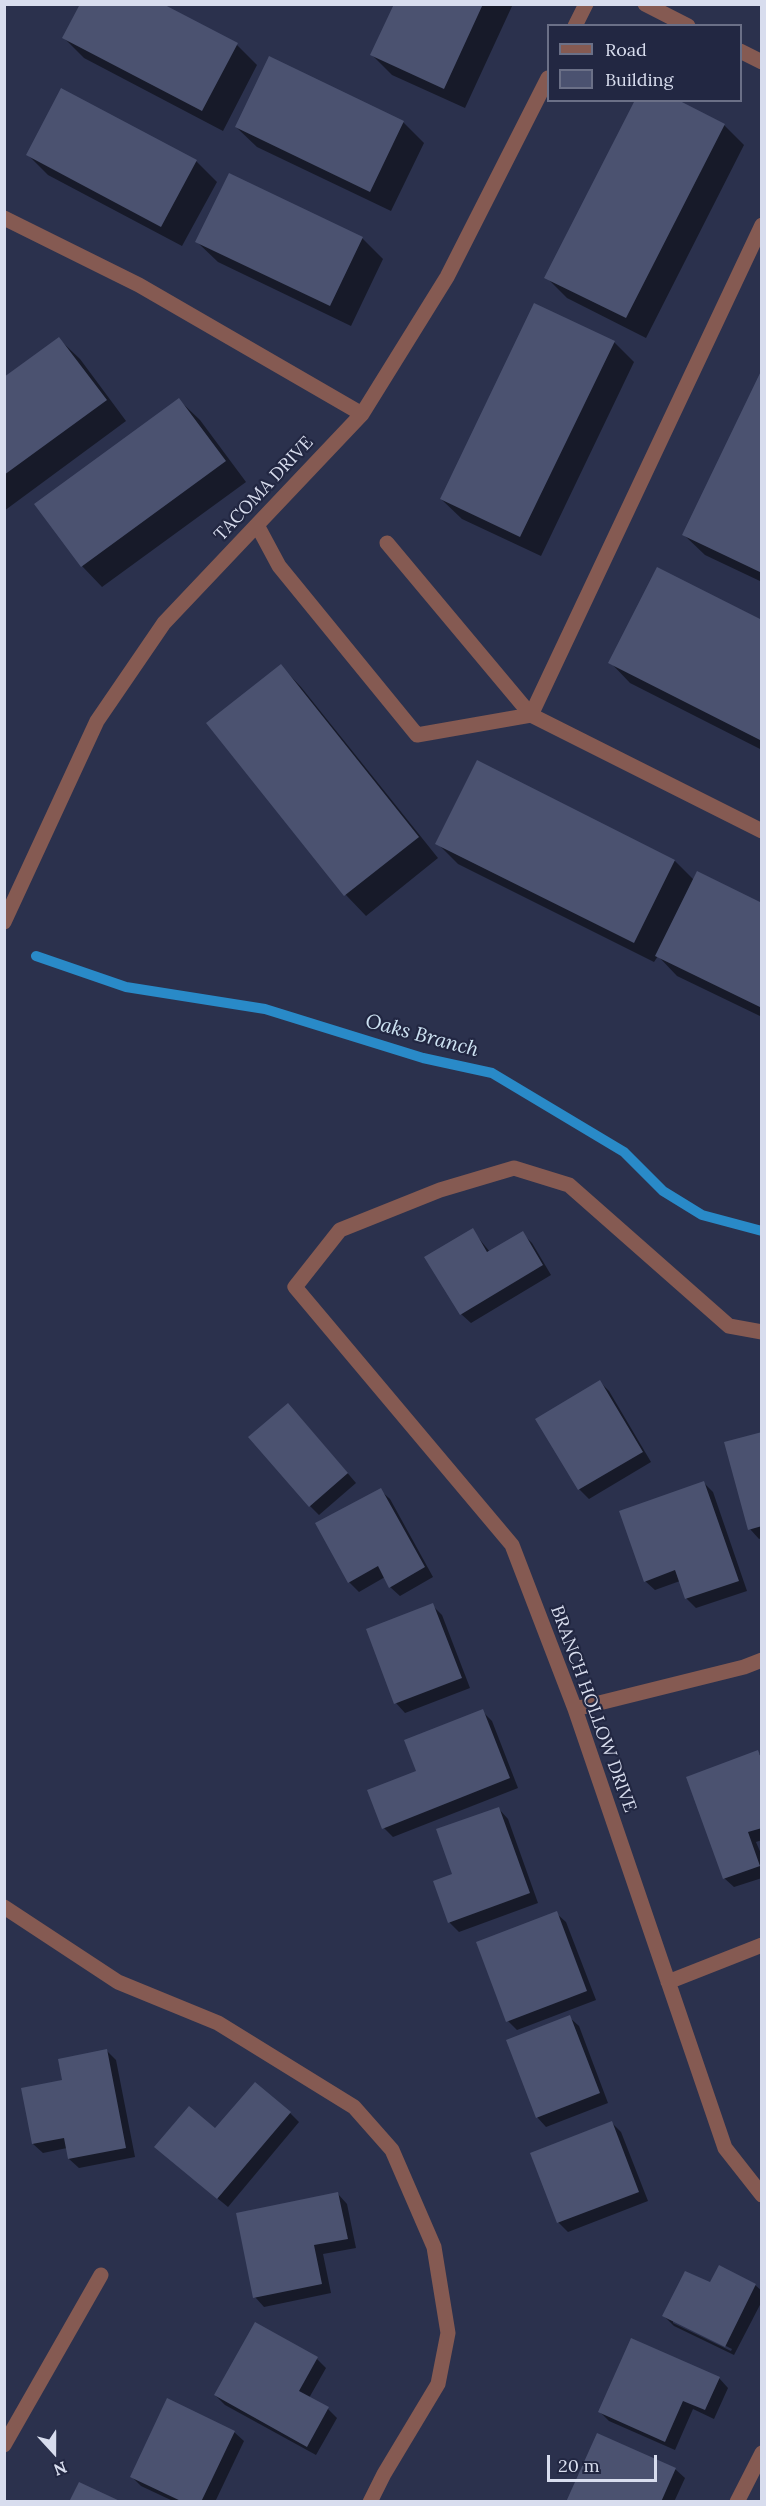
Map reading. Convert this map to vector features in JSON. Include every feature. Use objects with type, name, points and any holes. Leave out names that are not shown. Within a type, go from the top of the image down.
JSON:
[{"type":"street","points":[[576,24],[586,4]]},
{"type":"street","points":[[645,4],[684,24]]},
{"type":"street","points":[[742,52],[762,62]]},
{"type":"street","name":"TACOMA DRIVE","points":[[4,922],[97,721],[164,623],[362,414],[447,277],[547,82]]},
{"type":"street","points":[[4,218],[139,285],[362,414]]},
{"type":"street","points":[[531,715],[762,225]]},
{"type":"street","points":[[257,525],[279,566],[417,735],[531,715]]},
{"type":"street","points":[[387,543],[531,715],[762,831]]},
{"type":"street","name":"BRANCH HOLLOW DRIVE","points":[[762,1332],[729,1326],[569,1185],[514,1168],[440,1190],[340,1230],[295,1287],[512,1545],[575,1709],[725,2148],[762,2195]]},
{"type":"street","points":[[575,1709],[744,1667],[762,1660]]},
{"type":"street","points":[[4,1907],[118,1982],[218,2023],[354,2107],[392,2150],[434,2247],[448,2333],[438,2384],[384,2474],[370,2502]]},
{"type":"street","points":[[668,1982],[762,1946]]},
{"type":"street","points":[[4,2445],[101,2275]]},
{"type":"street","points":[[737,2502],[762,2453]]},
{"type":"building","points":[[80,4],[163,4],[238,43],[202,111],[62,38]]},
{"type":"building","points":[[394,4],[483,4],[444,89],[370,55]]},
{"type":"building","points":[[269,56],[404,121],[370,192],[235,127]]},
{"type":"building","points":[[61,88],[197,160],[161,227],[26,155]]},
{"type":"building","points":[[634,102],[682,102],[725,124],[626,318],[544,278]]},
{"type":"building","points":[[229,173],[363,237],[330,306],[195,242]]},
{"type":"building","points":[[534,303],[615,341],[520,537],[440,499]]},
{"type":"building","points":[[59,337],[107,400],[4,475],[4,377]]},
{"type":"building","points":[[762,369],[762,573],[682,535]]},
{"type":"building","points":[[179,398],[226,461],[81,567],[34,504]]},
{"type":"building","points":[[657,567],[762,620],[762,741],[608,663]]},
{"type":"building","points":[[281,664],[419,837],[344,896],[206,723]]},
{"type":"building","points":[[477,760],[675,860],[634,943],[435,844]]},
{"type":"building","points":[[697,871],[762,903],[762,1008],[655,956]]},
{"type":"building","points":[[473,1228],[487,1252],[523,1231],[543,1265],[460,1315],[424,1257]]},
{"type":"building","points":[[600,1380],[643,1452],[578,1490],[535,1419]]},
{"type":"building","points":[[288,1403],[348,1473],[309,1507],[248,1437]]},
{"type":"building","points":[[762,1432],[762,1526],[748,1530],[724,1442]]},
{"type":"building","points":[[704,1481],[739,1581],[685,1599],[675,1570],[644,1582],[619,1511]]},
{"type":"building","points":[[381,1488],[425,1567],[389,1588],[378,1566],[348,1583],[315,1523]]},
{"type":"building","points":[[433,1603],[462,1678],[394,1704],[366,1629]]},
{"type":"building","points":[[483,1709],[510,1778],[382,1829],[367,1790],[416,1771],[404,1740]]},
{"type":"building","points":[[758,1750],[762,1761],[762,1828],[748,1832],[760,1866],[723,1879],[686,1777]]},
{"type":"building","points":[[499,1807],[530,1893],[448,1923],[433,1881],[452,1874],[436,1829]]},
{"type":"building","points":[[557,1911],[587,1991],[506,2022],[476,1942]]},
{"type":"building","points":[[570,2015],[600,2093],[536,2118],[506,2040]]},
{"type":"building","points":[[107,2049],[126,2148],[68,2159],[64,2138],[32,2144],[21,2088],[62,2080],[58,2059]]},
{"type":"building","points":[[255,2082],[291,2112],[217,2199],[154,2147],[189,2106],[215,2128]]},
{"type":"building","points":[[612,2121],[639,2192],[557,2223],[530,2153]]},
{"type":"building","points":[[338,2192],[348,2239],[314,2245],[322,2284],[253,2298],[236,2213]]},
{"type":"building","points":[[719,2265],[756,2284],[725,2347],[662,2316],[685,2271],[710,2282]]},
{"type":"building","points":[[255,2322],[318,2357],[299,2391],[329,2407],[307,2447],[214,2395]]},
{"type":"building","points":[[631,2338],[720,2377],[705,2410],[683,2401],[665,2442],[598,2412]]},
{"type":"building","points":[[167,2398],[235,2431],[201,2502],[183,2502],[130,2477]]},
{"type":"building","points":[[597,2433],[676,2468],[661,2502],[566,2502]]},
{"type":"building","points":[[79,2482],[122,2502],[69,2502]]},
{"type":"waterway","name":"Oaks Branch","points":[[36,956],[126,987],[265,1009],[423,1058],[492,1073],[624,1152],[663,1191],[702,1215],[762,1231]]}]
